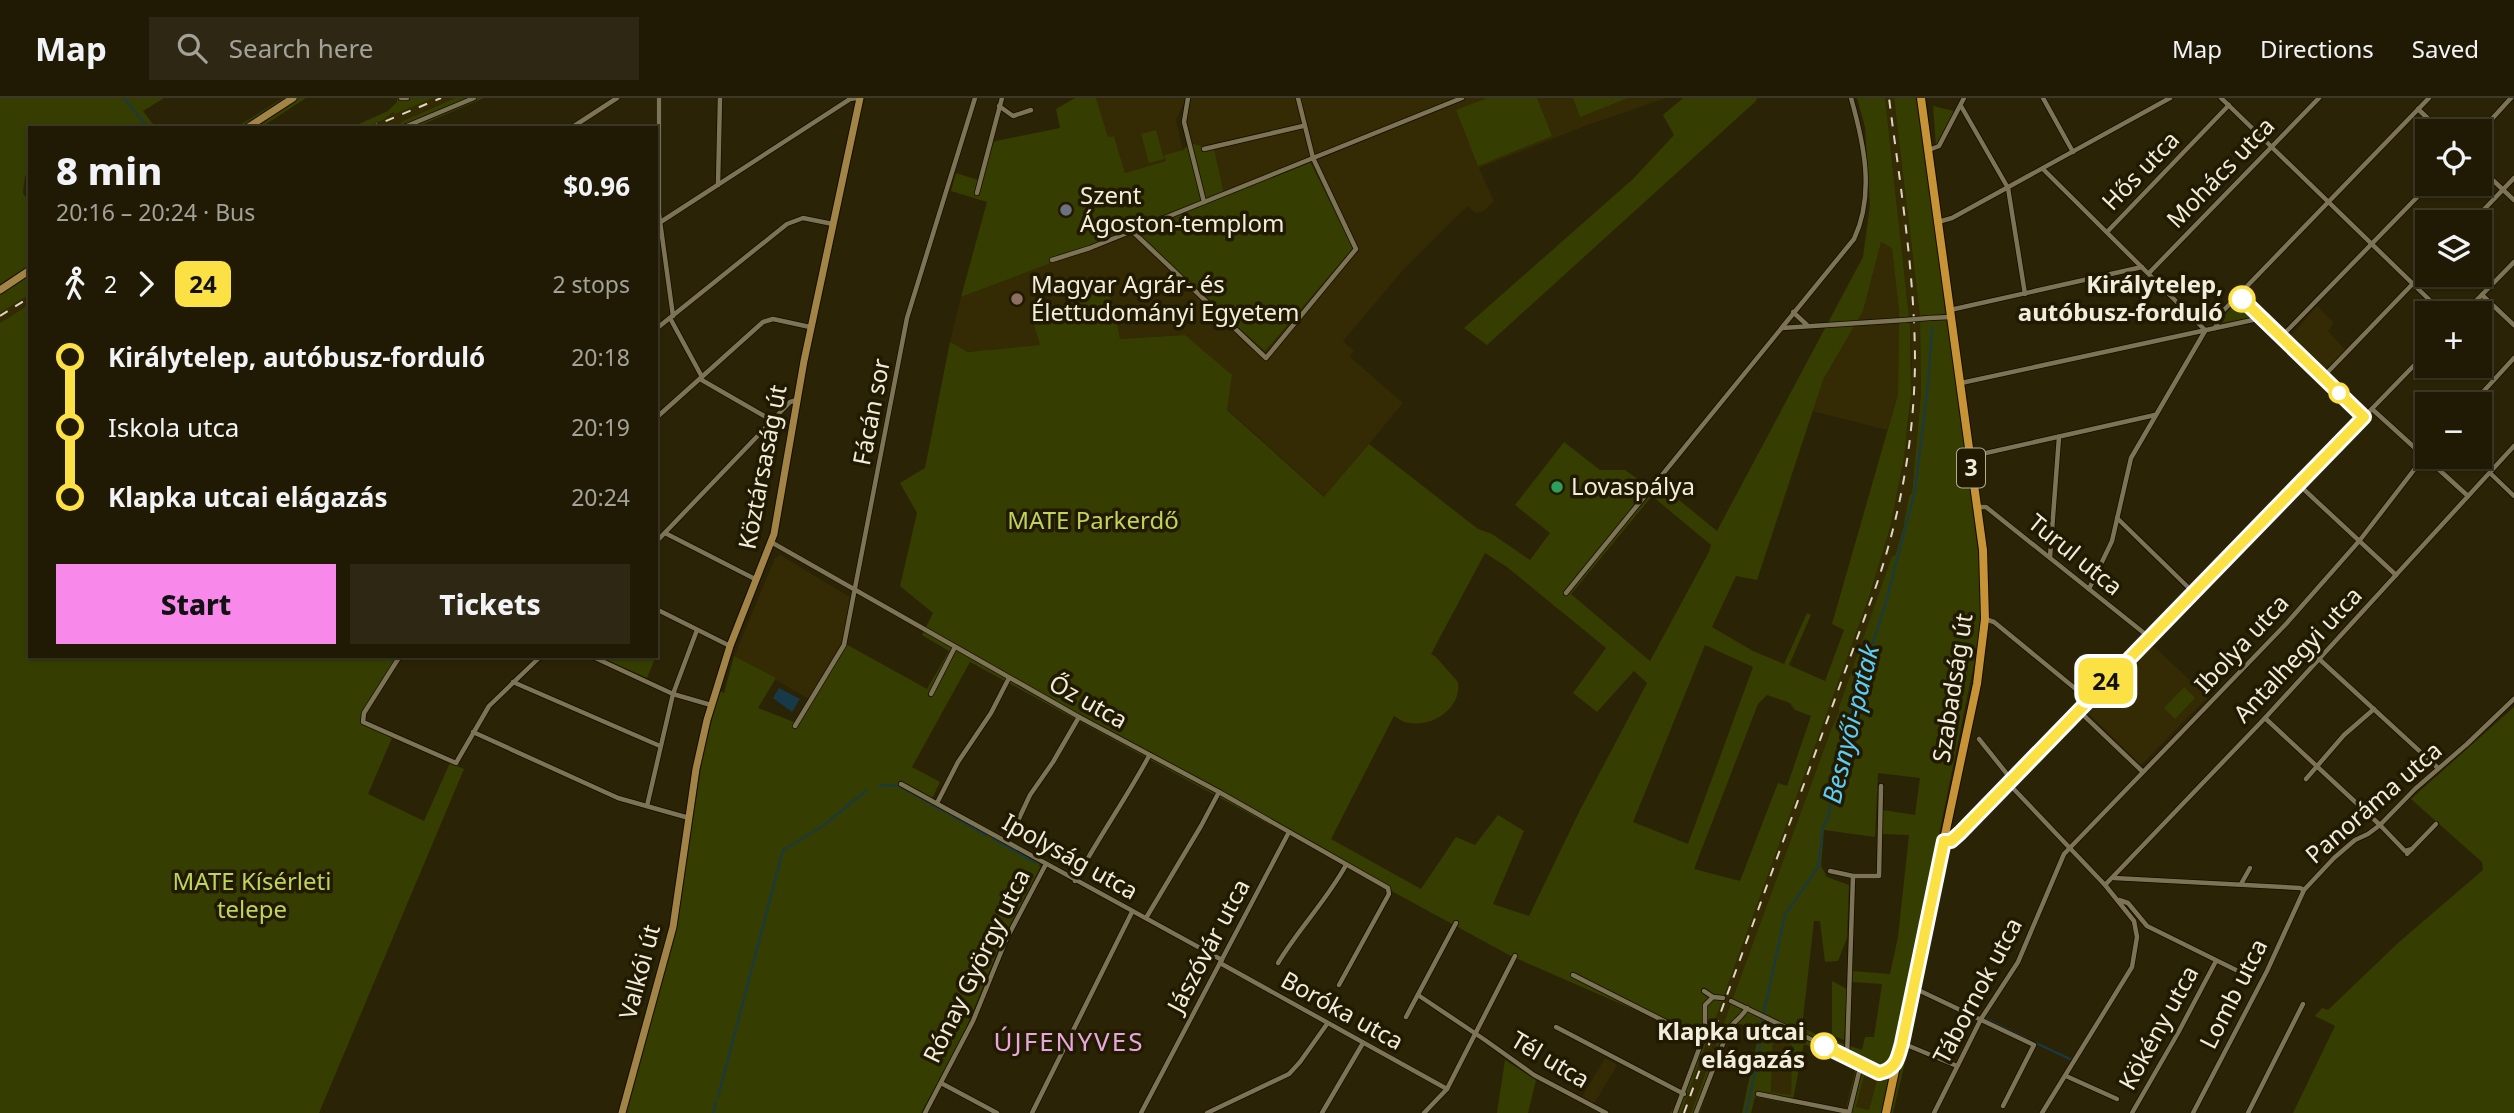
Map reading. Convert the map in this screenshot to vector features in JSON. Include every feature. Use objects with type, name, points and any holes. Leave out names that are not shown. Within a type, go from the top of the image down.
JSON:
[{"type":"main road","points":[[250,126],[293,98]]},
{"type":"main road","name":"Köztársaság út","points":[[686,839],[699,752],[711,705],[730,646],[771,542],[858,98]]},
{"type":"main road","name":"Szabadság út","points":[[1886,1113],[1973,707],[1985,619],[1986,586],[1977,507],[1921,98]]},
{"type":"main road","points":[[0,290],[28,271]]},
{"type":"main road","name":"Valkói út","points":[[622,1113],[673,927],[686,839]]},
{"type":"street","points":[[401,98],[407,98]]},
{"type":"street","points":[[407,126],[474,98]]},
{"type":"street","points":[[574,126],[617,98]]},
{"type":"street","points":[[658,126],[659,98]]},
{"type":"street","points":[[718,185],[720,98]]},
{"type":"street","points":[[658,223],[850,99],[858,98]]},
{"type":"street","name":"Fácán sor","points":[[795,726],[844,645],[907,318],[975,98]]},
{"type":"street","points":[[977,193],[1002,98]]},
{"type":"street","points":[[1188,98],[1184,121],[1204,202]]},
{"type":"street","points":[[1131,230],[1266,358],[1356,249],[1313,158],[1298,98]]},
{"type":"street","points":[[1052,260],[1462,98]]},
{"type":"street","points":[[1566,593],[1848,246],[1861,221],[1865,199],[1865,164],[1851,98]]},
{"type":"street","points":[[1928,150],[1939,146],[1964,98]]},
{"type":"street","points":[[2043,98],[2073,152]]},
{"type":"street","points":[[1938,222],[1952,218],[2171,98]]},
{"type":"street","points":[[2221,98],[2431,301]]},
{"type":"street","name":"Mohács utca","points":[[2148,273],[2319,98]]},
{"type":"street","points":[[2215,328],[2221,313],[2429,98]]},
{"type":"street","points":[[2492,119],[2511,98]]},
{"type":"street","name":"Hős utca","points":[[2107,232],[2229,105]]},
{"type":"street","points":[[999,106],[1013,116],[1031,110]]},
{"type":"street","points":[[1961,106],[2008,188],[2025,294]]},
{"type":"street","points":[[2418,109],[2428,119]]},
{"type":"street","points":[[1205,149],[1303,126]]},
{"type":"street","points":[[2043,169],[2205,330]]},
{"type":"street","points":[[2484,210],[2514,178]]},
{"type":"street","points":[[2492,179],[2514,200]]},
{"type":"street","points":[[658,181],[658,223],[671,317],[701,378],[773,421]]},
{"type":"street","points":[[2282,336],[2418,196]]},
{"type":"street","points":[[658,327],[787,224],[803,218],[833,224]]},
{"type":"street","points":[[2476,301],[2514,262]]},
{"type":"street","points":[[1782,328],[1929,318],[2143,267]]},
{"type":"street","points":[[2323,377],[2413,284]]},
{"type":"street","points":[[2482,295],[2514,325]]},
{"type":"street","points":[[2238,296],[2364,417]]},
{"type":"street","points":[[1793,312],[1807,325]]},
{"type":"street","points":[[1960,383],[2262,318]]},
{"type":"street","points":[[658,416],[767,320],[778,319],[811,327]]},
{"type":"street","points":[[2089,589],[2109,548],[2131,458],[2205,330]]},
{"type":"street","points":[[2483,392],[2514,358]]},
{"type":"street","points":[[1944,841],[1955,837],[2415,364]]},
{"type":"street","points":[[658,540],[790,402],[797,400]]},
{"type":"street","points":[[2372,409],[2415,446]]},
{"type":"street","points":[[1977,456],[2156,415]]},
{"type":"street","points":[[2049,557],[2059,437]]},
{"type":"street","name":"Antalhegyi utca","points":[[2105,885],[2265,718],[2514,446]]},
{"type":"street","name":"Ibolya utca","points":[[2069,848],[2286,624],[2360,540],[2415,469]]},
{"type":"street","points":[[2440,469],[2468,496]]},
{"type":"street","points":[[2490,473],[2514,496]]},
{"type":"street","points":[[2298,484],[2396,575]]},
{"type":"street","name":"Turul utca","points":[[1977,507],[1986,507],[2148,637]]},
{"type":"street","points":[[2117,518],[2193,592]]},
{"type":"street","points":[[665,533],[756,580]]},
{"type":"street","name":"Őz utca","points":[[771,542],[1389,889],[1389,894],[1339,985]]},
{"type":"street","points":[[658,610],[730,646]]},
{"type":"street","points":[[1985,619],[1994,622],[2088,699]]},
{"type":"street","points":[[648,806],[673,694],[696,630]]},
{"type":"street","points":[[931,694],[955,647]]},
{"type":"street","points":[[399,658],[364,713],[363,722],[456,763],[489,706],[539,658]]},
{"type":"street","points":[[595,658],[673,694],[711,705]]},
{"type":"street","points":[[2318,658],[2438,768]]},
{"type":"street","points":[[937,803],[958,762],[991,713],[1009,678]]},
{"type":"street","points":[[513,682],[660,746]]},
{"type":"street","name":"Panoráma utca","points":[[2112,878],[2304,890],[2347,846],[2381,825],[2438,768],[2514,699]]},
{"type":"street","points":[[2306,779],[2344,735],[2374,709]]},
{"type":"street","points":[[2078,710],[2143,772]]},
{"type":"street","points":[[1008,842],[1030,795],[1079,717]]},
{"type":"street","points":[[2265,718],[2381,825],[2405,851],[2410,851],[2436,824]]},
{"type":"street","points":[[474,732],[618,798],[689,818]]},
{"type":"street","points":[[1979,739],[2009,781],[2105,885],[2137,928],[2134,961],[2042,1113]]},
{"type":"street","points":[[1075,881],[1096,842],[1126,799],[1149,755]]},
{"type":"street","name":"Ipolyság utca","points":[[901,784],[1221,961]]},
{"type":"street","points":[[1830,871],[1853,876],[1879,876],[1881,786]]},
{"type":"street","points":[[1146,918],[1202,826],[1219,792]]},
{"type":"street","name":"Jászóvár utca","points":[[1141,1113],[1289,832]]},
{"type":"street","name":"Tábornok utca","points":[[1934,1113],[1980,1019],[2013,971],[2069,848]]},
{"type":"street","name":"Rónay György utca","points":[[925,1113],[973,1021],[1006,940],[1046,864]]},
{"type":"street","points":[[1278,963],[1331,892],[1346,864]]},
{"type":"street","points":[[2241,884],[2250,868]]},
{"type":"street","points":[[1847,1057],[1853,876]]},
{"type":"street","name":"Lomb utca","points":[[2193,1113],[2267,971],[2304,890]]},
{"type":"street","points":[[2118,900],[2128,903],[2147,926],[2236,970]]},
{"type":"street","points":[[1032,1113],[1132,912]]},
{"type":"street","points":[[1406,1017],[1456,923]]},
{"type":"street","points":[[1424,1113],[1447,1089],[1515,956]]},
{"type":"street","name":"Boróka utca","points":[[1221,961],[1327,1024],[1447,1089]]},
{"type":"street","name":"Kökény utca","points":[[2132,1113],[2216,961]]},
{"type":"street","points":[[1573,975],[1658,1019],[1704,1037]]},
{"type":"street","points":[[1914,988],[2034,1045],[2003,1106]]},
{"type":"street","points":[[1704,991],[1713,998],[1723,998]]},
{"type":"street","name":"Tél utca","points":[[1418,995],[1534,1075],[1606,1113]]},
{"type":"street","points":[[1675,1113],[1704,1037],[1705,1005],[1713,998]]},
{"type":"street","points":[[1731,1001],[1894,1079]]},
{"type":"street","points":[[2248,1113],[2303,1004]]},
{"type":"street","points":[[1696,1113],[1728,1031],[1746,1008]]},
{"type":"street","points":[[1208,1113],[1289,1074],[1327,1024]]},
{"type":"street","points":[[1556,1027],[1684,1094]]},
{"type":"street","points":[[1322,1113],[1363,1043]]},
{"type":"street","points":[[1902,1043],[1957,1066]]},
{"type":"street","points":[[1879,1073],[1898,1061]]},
{"type":"street","points":[[1758,1094],[1849,1112],[1861,1064]]},
{"type":"street","points":[[1879,1073],[1891,1093]]},
{"type":"street","points":[[2066,1076],[2116,1100]]},
{"type":"street","points":[[941,1083],[997,1113]]},
{"type":"shaded area","points":[[433,98],[455,98],[398,126],[368,126]]},
{"type":"shaded area","points":[[1096,98],[1186,98],[1176,120],[1183,150],[1165,155],[1166,161],[1125,173],[1114,136],[1108,137]]},
{"type":"shaded area","name":"Magyar Agrár- és Élettudományi Egyetem","points":[[1191,98],[1666,98],[1585,126],[1479,168],[1494,201],[1484,211],[1476,213],[1467,206],[1404,269],[1343,341],[1354,351],[1350,357],[1403,403],[1325,497],[1227,409],[1185,335],[1120,339],[1114,307],[1073,301],[1032,318],[1040,345],[968,352],[950,342],[961,297],[1135,230],[1137,239],[1265,351],[1310,162],[1224,195],[1203,146],[1190,143],[1184,119]]},
{"type":"shaded area","points":[[1885,98],[1894,98],[1920,316],[1921,393],[1912,493],[1909,496],[1895,557],[1892,557],[1839,712],[1709,1065],[1691,1113],[1681,1113],[1867,604],[1890,528],[1909,420],[1912,362]]},
{"type":"shaded area","points":[[1880,242],[1892,247],[1899,311],[1898,394],[1887,430],[1812,411],[1823,380],[1863,311]]},
{"type":"shaded area","points":[[28,295],[28,305],[0,323],[0,313]]},
{"type":"shaded area","points":[[2317,306],[2334,323],[2328,331],[2345,350],[2324,371],[2289,338]]},
{"type":"shaded area","points":[[780,555],[850,597],[844,643],[809,699],[734,656],[775,558]]},
{"type":"shaded area","points":[[2150,643],[2208,697],[2141,765],[2085,710]]},
{"type":"shaded area","points":[[1773,1038],[1792,1044],[1791,1095],[1771,1092]]},
{"type":"shaded area","points":[[1605,1058],[1617,1065],[1594,1104],[1582,1097]]},
{"type":"shaded area","points":[[1864,1075],[1877,1079],[1869,1110],[1856,1107]]},
{"type":"green space","points":[[0,98],[164,98],[143,111],[157,126],[28,126],[28,174],[25,176],[23,193],[28,200],[28,295],[0,313]]},
{"type":"green space","points":[[283,98],[306,98],[263,126],[238,126]]},
{"type":"green space","points":[[397,98],[433,98],[395,114],[393,112],[373,124],[354,126],[388,111],[397,102]]},
{"type":"green space","points":[[455,98],[484,98],[419,126],[395,126]]},
{"type":"green space","points":[[1075,98],[1096,98],[1108,137],[1114,136],[1125,173],[1166,161],[1164,155],[1183,150],[1190,143],[1213,145],[1224,194],[1310,162],[1353,248],[1265,351],[1137,239],[1135,231],[961,297],[987,202],[951,191],[956,173],[981,181],[991,142],[1060,128],[1056,109]]},
{"type":"green space","points":[[1487,98],[1537,98],[1552,136],[1478,166],[1456,110]]},
{"type":"green space","points":[[1573,98],[1628,98],[1580,117]]},
{"type":"green space","points":[[1683,98],[1757,98],[1487,345],[1464,328],[1633,179],[1674,135],[1663,115]]},
{"type":"green space","name":"MATE Parkerdő","points":[[1857,98],[1885,98],[1910,326],[1911,393],[1904,457],[1890,528],[1869,597],[1681,1113],[1670,1113],[1685,1087],[1699,1038],[1511,956],[970,662],[912,767],[940,782],[931,801],[992,833],[1039,863],[1040,868],[1001,943],[962,1038],[921,1113],[624,1113],[681,892],[703,756],[719,691],[724,693],[734,656],[776,678],[758,708],[794,722],[844,643],[927,689],[949,651],[922,635],[933,613],[900,586],[917,513],[900,483],[925,468],[950,342],[968,352],[1040,345],[1032,318],[1073,301],[1077,295],[1093,285],[1108,293],[1114,307],[1120,339],[1185,335],[1232,375],[1227,410],[1324,497],[1369,444],[1478,529],[1492,534],[1530,560],[1550,533],[1515,505],[1564,442],[1600,470],[1625,470],[1651,488],[1657,482],[1717,531],[1863,257],[1870,205],[1865,127]],"holes":[[[1881,242],[1892,248],[1899,311],[1898,394],[1832,624],[1844,630],[1825,681],[1789,665],[1811,615],[1807,613],[1784,664],[1753,651],[1712,627],[1736,576],[1757,580],[1823,380],[1863,311]],[[1652,496],[1711,545],[1650,661],[1571,594]],[[1485,553],[1507,567],[1606,648],[1573,693],[1597,712],[1634,671],[1647,683],[1580,810],[1529,916],[1493,904],[1524,831],[1498,815],[1475,845],[1456,837],[1421,889],[1331,839],[1394,716],[1408,723],[1428,722],[1444,713],[1456,700],[1458,682],[1431,654]],[[1705,645],[1753,667],[1688,844],[1633,822]],[[1767,695],[1790,703],[1795,710],[1811,716],[1787,786],[1778,783],[1740,881],[1694,869],[1758,704]]]},
{"type":"green space","points":[[1894,98],[1919,98],[1981,574],[1981,630],[1895,1049],[1907,1053],[1893,1113],[1845,1113],[1856,1067],[1804,1044],[1792,1104],[1755,1097],[1751,1113],[1742,1113],[1757,1042],[1757,1028],[1735,1023],[1722,1050],[1700,1113],[1691,1113],[1839,712],[1903,529],[1909,496],[1912,493],[1921,393],[1920,316]],"holes":[[[1878,773],[1920,778],[1915,815],[1883,810],[1882,834],[1909,835],[1898,937],[1890,974],[1852,971],[1852,982],[1882,984],[1874,1037],[1865,1037],[1862,1050],[1817,1035],[1802,1027],[1814,921],[1820,921],[1825,962],[1838,961],[1847,938],[1849,885],[1827,877],[1821,866],[1824,830],[1875,837]],[[1773,1038],[1792,1045],[1791,1095],[1771,1092]],[[1864,1076],[1877,1079],[1869,1110],[1856,1107]]]},
{"type":"green space","points":[[1933,106],[1954,111],[1936,146]]},
{"type":"green space","points":[[1156,130],[1164,159],[1149,163],[1141,134]]},
{"type":"green space","points":[[2238,300],[2243,302],[2241,305],[2250,314],[2253,312],[2255,317],[2222,323],[2221,319]]},
{"type":"green space","name":"MATE Kísérleti telepe","points":[[28,305],[28,658],[398,658],[360,722],[392,738],[368,794],[424,821],[450,763],[464,769],[319,1113],[0,1113],[0,323]]},
{"type":"green space","points":[[602,658],[655,658],[647,678]]},
{"type":"green space","points":[[2184,687],[2195,698],[2175,719],[2164,708]]},
{"type":"green space","points":[[2514,707],[2514,1113],[2293,1113],[2335,1026],[2315,1016],[2322,1008],[2328,1010],[2398,943],[2483,870],[2482,862],[2411,799]]},
{"type":"green space","points":[[1832,981],[1847,989],[1844,1040],[1832,1035]]},
{"type":"green space","points":[[1505,1060],[1536,1080],[1528,1113],[1497,1113]]},
{"type":"water","points":[[779,688],[800,699],[792,712],[773,698]]},
{"type":"waterway","points":[[124,98],[146,126]]},
{"type":"waterway","name":"Besnyői-patak","points":[[1746,1113],[1785,915],[1818,867],[1823,827],[1828,818],[1842,737],[1885,606],[1915,490],[1932,327]]},
{"type":"waterway","points":[[879,785],[899,786],[945,812]]},
{"type":"waterway","points":[[718,1097],[783,850],[823,826],[867,790]]},
{"type":"waterway","points":[[949,814],[987,836]]},
{"type":"waterway","points":[[993,839],[1036,863]]},
{"type":"waterway","points":[[1984,1018],[2027,1039]]},
{"type":"waterway","points":[[2036,1043],[2070,1059]]},
{"type":"waterway","points":[[713,1113],[716,1102]]},
{"type":"railway","points":[[374,126],[441,98]]},
{"type":"railway","points":[[1684,1113],[1874,592],[1904,479],[1914,392],[1914,330],[1906,230],[1889,98]]},
{"type":"railway","points":[[0,316],[28,298]]},
{"type":"bus line","name":"24","points":[[1824,1046],[1879,1073],[1898,1061],[1944,841],[1951,841],[1960,833],[2364,417],[2242,299]]},
{"type":"place","name":"Szent Ágoston-templom","points":[[1066,210]]},
{"type":"place","name":"Magyar Agrár- és Élettudományi Egyetem","points":[[1017,299]]},
{"type":"place","name":"Királytelep, autóbusz-forduló","points":[[2242,299]]},
{"type":"place","name":"Lovaspálya","points":[[1557,487]]},
{"type":"place","name":"Klapka utcai elágazás","points":[[1824,1046]]},
{"type":"district","name":"ÚJFENYVES","points":[[1069,1042]]}]
